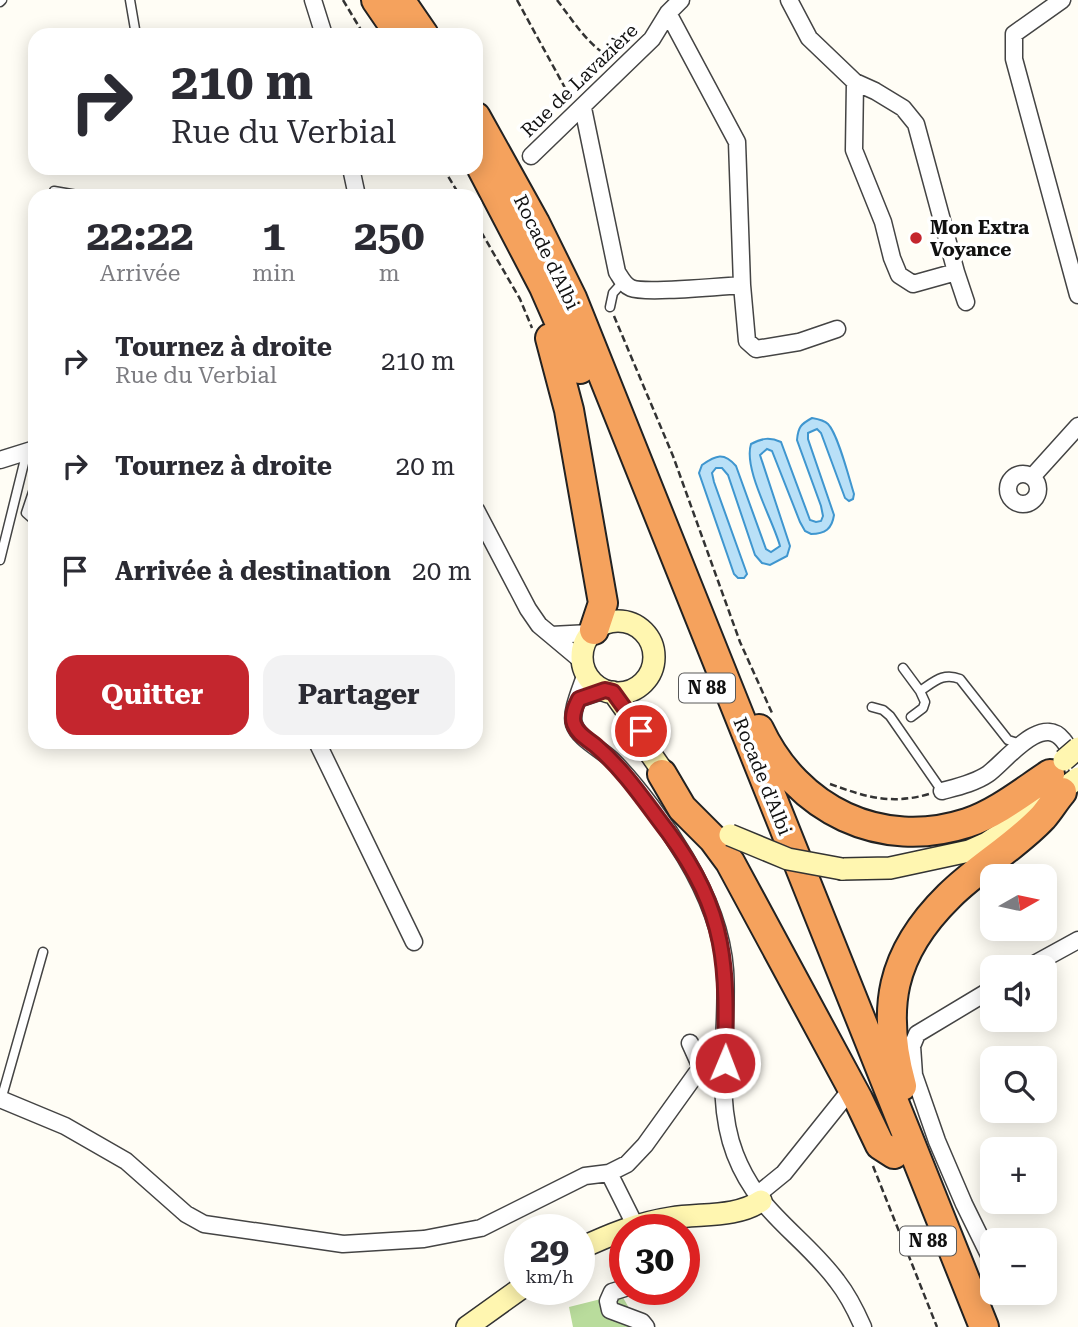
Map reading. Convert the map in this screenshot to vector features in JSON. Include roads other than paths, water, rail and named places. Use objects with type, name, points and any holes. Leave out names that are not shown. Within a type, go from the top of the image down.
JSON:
[{"type":"highway","points":[[376,0],[395,28]]},
{"type":"highway","points":[[400,0],[419,28]]},
{"type":"highway","name":"Rocade d'Albi","points":[[483,130],[535,223],[572,298],[984,1327]]},
{"type":"highway","name":"Rocade d'Albi","points":[[483,170],[513,225],[568,340],[882,1155],[963,1327]]},
{"type":"highway","points":[[513,225],[517,255],[555,352],[569,410],[603,603],[592,631]]},
{"type":"highway","points":[[572,298],[664,497],[741,690],[761,732],[787,774],[807,795],[833,813],[857,823],[887,830],[944,829],[968,823],[1069,772]]},
{"type":"highway","points":[[919,1167],[916,1134],[894,1056],[890,1023],[894,989],[905,954],[922,925],[949,896],[1042,818],[1069,772]]},
{"type":"highway","points":[[662,774],[682,808],[713,839],[730,862],[858,1099],[880,1145],[882,1155]]},
{"type":"main road","points":[[641,731],[640,705],[652,668],[652,645],[638,626],[627,622],[604,623],[592,631],[585,642],[584,667],[597,686],[609,691],[632,690],[647,678]]},
{"type":"main road","points":[[609,691],[641,731],[662,774],[696,811],[730,835],[788,859],[842,869],[890,868],[943,857],[981,834],[1069,772]]},
{"type":"main road","points":[[700,1214],[736,1211],[759,1198]]},
{"type":"main road","points":[[467,1327],[504,1300]]},
{"type":"street","points":[[313,0],[322,28]]},
{"type":"street","name":"Rue de Lavazière","points":[[531,156],[652,39],[668,13],[681,0]]},
{"type":"street","points":[[789,0],[808,38],[855,82],[903,108],[916,124],[966,302]]},
{"type":"street","points":[[1062,0],[1014,34],[1014,59],[1078,295]]},
{"type":"street","points":[[668,13],[737,142],[742,285],[747,341],[756,349],[799,342],[837,329]]},
{"type":"street","points":[[855,82],[852,107],[854,150],[883,222],[899,275],[913,284],[956,272]]},
{"type":"street","points":[[583,108],[617,272],[623,282],[632,289],[648,290],[742,285]]},
{"type":"street","points":[[1032,477],[1078,426]]},
{"type":"street","points":[[0,460],[28,452]]},
{"type":"street","points":[[483,523],[539,625],[584,667],[573,722],[579,733],[613,761],[634,786],[679,847],[701,885],[719,936],[725,969],[724,1099],[729,1135],[741,1167],[759,1198],[836,1280],[863,1327]]},
{"type":"street","points":[[551,635],[592,631]]},
{"type":"street","points":[[579,699],[609,691]]},
{"type":"street","points":[[942,791],[987,775],[1021,744],[1036,735],[1048,732],[1062,738],[1069,772]]},
{"type":"street","points":[[320,749],[414,942]]},
{"type":"street","points":[[1051,955],[1078,940]]},
{"type":"street","points":[[980,996],[917,1034],[912,1046],[914,1075],[937,1141],[980,1237]]},
{"type":"street","points":[[690,1043],[704,1074]]},
{"type":"street","points":[[1,1100],[65,1126],[125,1161],[186,1214],[204,1224],[343,1244],[424,1238],[481,1228],[585,1176],[609,1172],[627,1164],[645,1144],[696,1074],[725,1081]]},
{"type":"street","points":[[759,1198],[784,1173],[844,1098]]},
{"type":"street","points":[[609,1172],[630,1214]]},
{"type":"street","points":[[609,1299],[610,1310],[642,1322],[646,1327]]},
{"type":"lane","points":[[130,0],[135,28]]},
{"type":"lane","points":[[610,307],[613,293],[623,282]]},
{"type":"lane","points":[[0,560],[28,467]]},
{"type":"lane","points":[[903,668],[925,702],[923,708],[911,717]]},
{"type":"lane","points":[[920,691],[941,677],[952,676],[960,679],[1008,740],[1021,744]]},
{"type":"lane","points":[[872,707],[883,710],[890,716],[942,791]]},
{"type":"lane","points":[[1,1100],[43,952]]},
{"type":"water","points":[[812,418],[825,422],[832,429],[846,467],[853,499],[849,501],[845,498],[821,433],[817,429],[808,433],[834,515],[832,524],[824,532],[811,534],[805,531],[772,451],[767,449],[760,455],[790,546],[787,556],[770,565],[762,563],[755,555],[728,475],[722,468],[716,468],[712,473],[714,482],[747,574],[744,578],[738,578],[734,574],[699,473],[702,465],[712,459],[724,457],[736,466],[766,549],[771,552],[780,546],[751,467],[751,444],[766,439],[781,442],[810,520],[821,521],[821,506],[797,440],[801,426]]},
{"type":"place","name":"Mon Extra Voyance","points":[[916,238]]}]
